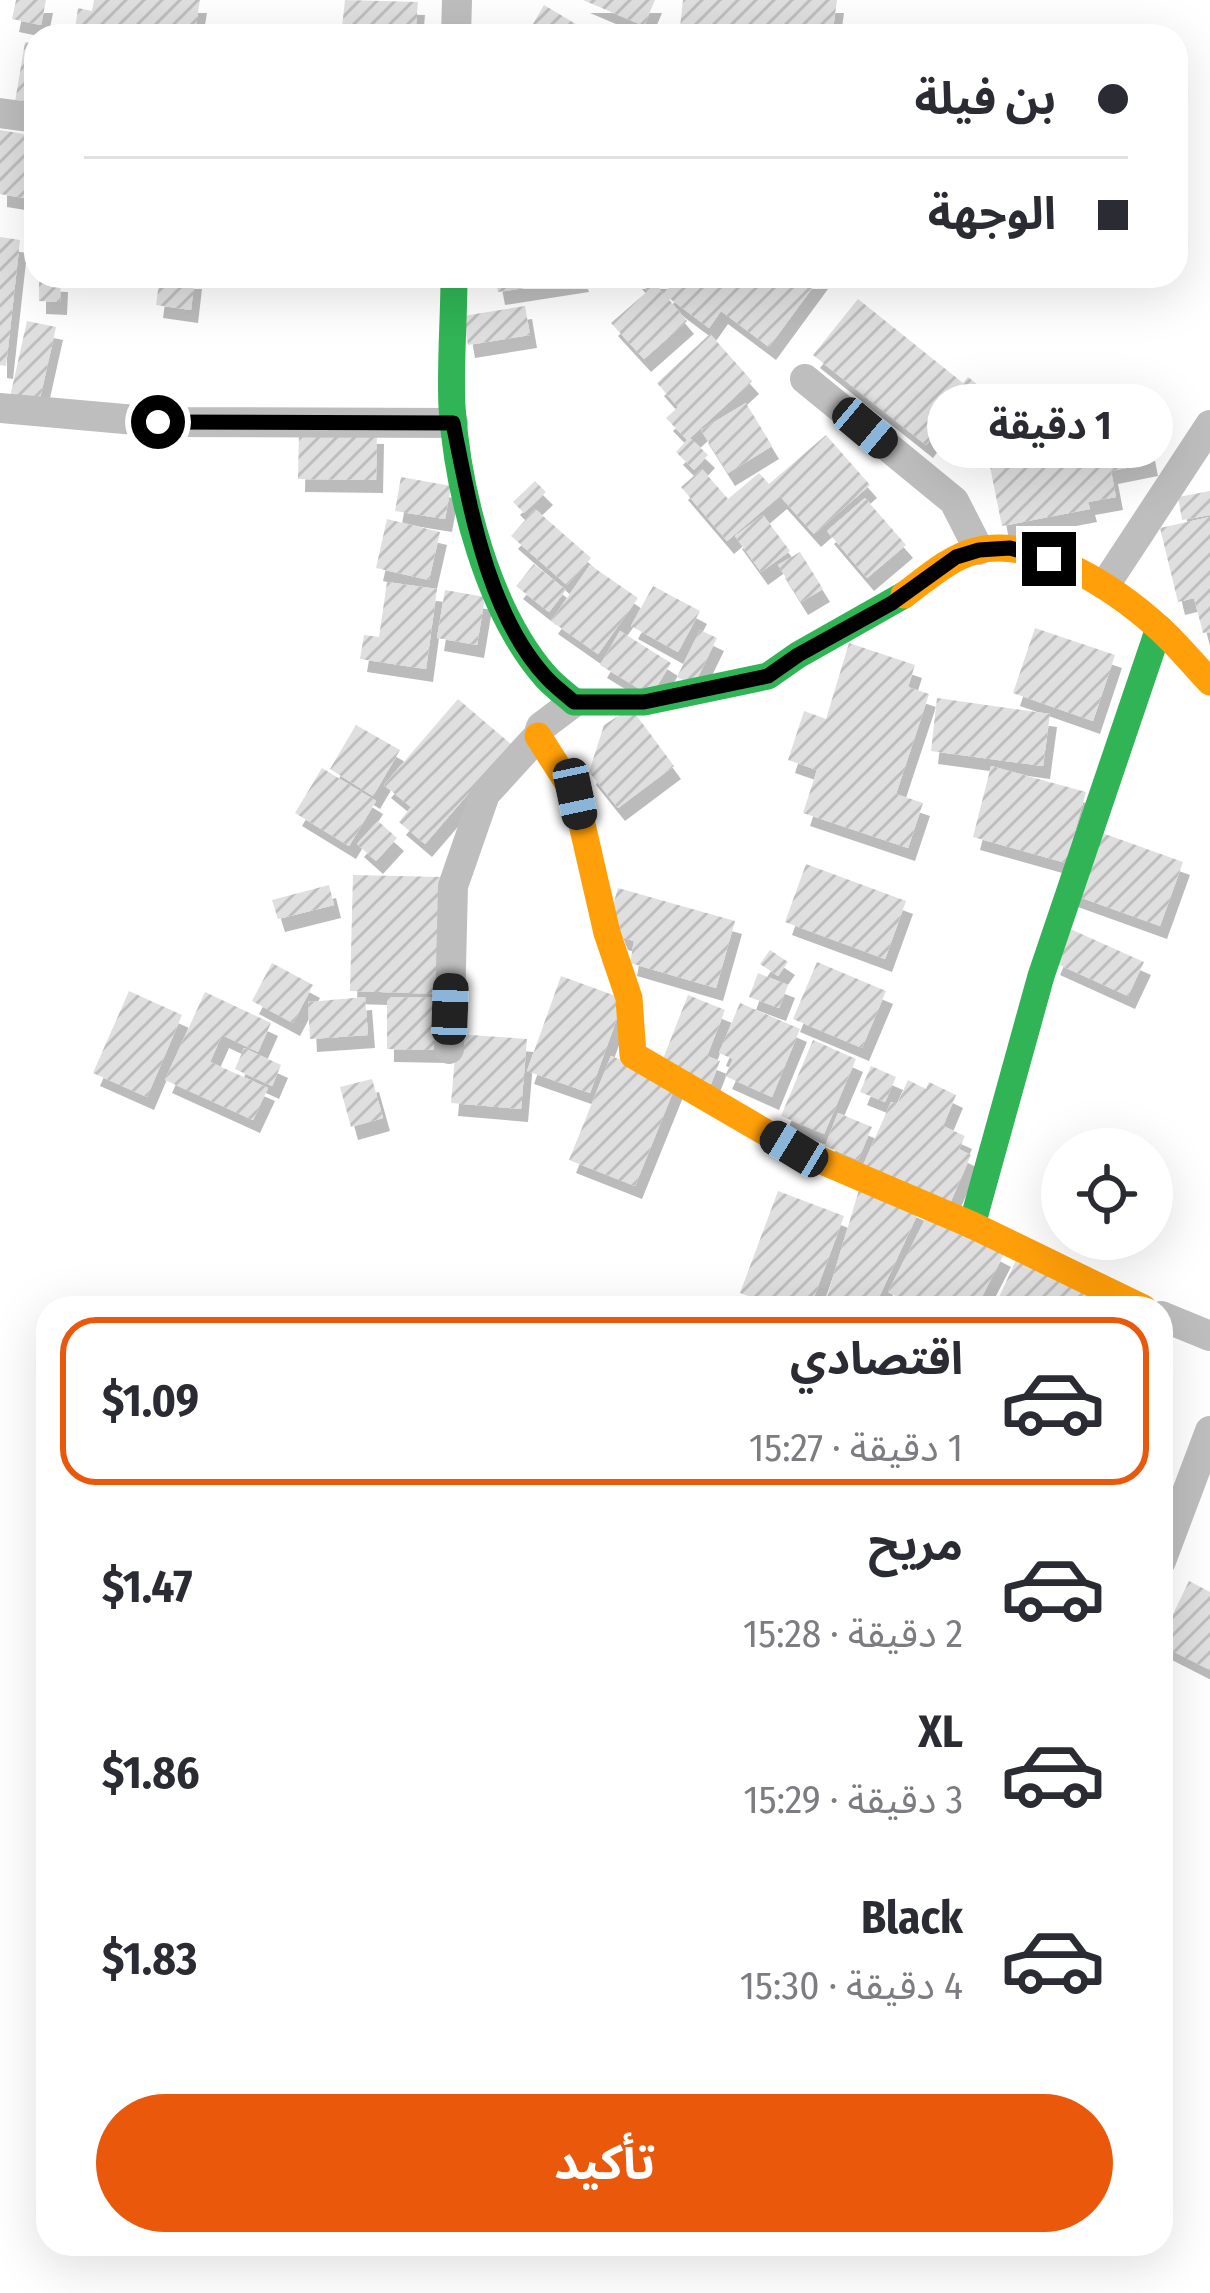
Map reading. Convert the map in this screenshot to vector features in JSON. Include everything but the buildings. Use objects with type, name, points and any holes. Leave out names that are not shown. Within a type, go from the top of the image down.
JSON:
[{"type":"street","points":[[454,288],[453,423],[469,501],[508,621],[544,676],[574,702]]},
{"type":"street","points":[[806,379],[954,501],[979,550]]},
{"type":"street","points":[[0,408],[158,422],[453,423]]},
{"type":"street","points":[[1105,585],[1210,425]]},
{"type":"street","points":[[449,1049],[453,886],[485,794],[541,727],[574,702],[644,702],[768,676],[892,603],[956,557],[1010,548],[1049,559],[1105,585],[1159,628],[1210,682]]},
{"type":"street","points":[[972,1225],[1042,976],[1159,628]]},
{"type":"street","points":[[538,736],[575,794],[607,933],[629,998],[633,1055],[794,1149],[972,1225],[1118,1296]]},
{"type":"street","points":[[1173,1321],[1210,1336]]},
{"type":"street","points":[[1173,1529],[1210,1430]]},
{"type":"traffic: fast","points":[[454,288],[455,441],[479,550],[526,650],[546,677],[574,702],[644,702],[768,676],[904,595]]},
{"type":"traffic: fast","points":[[972,1225],[1041,976],[1159,628]]},
{"type":"traffic: slow","points":[[904,595],[975,551],[999,548],[1049,558],[1121,597],[1166,634],[1210,682]]},
{"type":"traffic: slow","points":[[538,736],[575,794],[607,933],[629,998],[633,1055],[794,1149],[972,1225],[1118,1296]]},
{"type":"route","points":[[158,422],[453,423],[496,594],[544,676],[574,702],[644,702],[768,676],[892,603],[956,557],[1010,548],[1049,559]]}]
